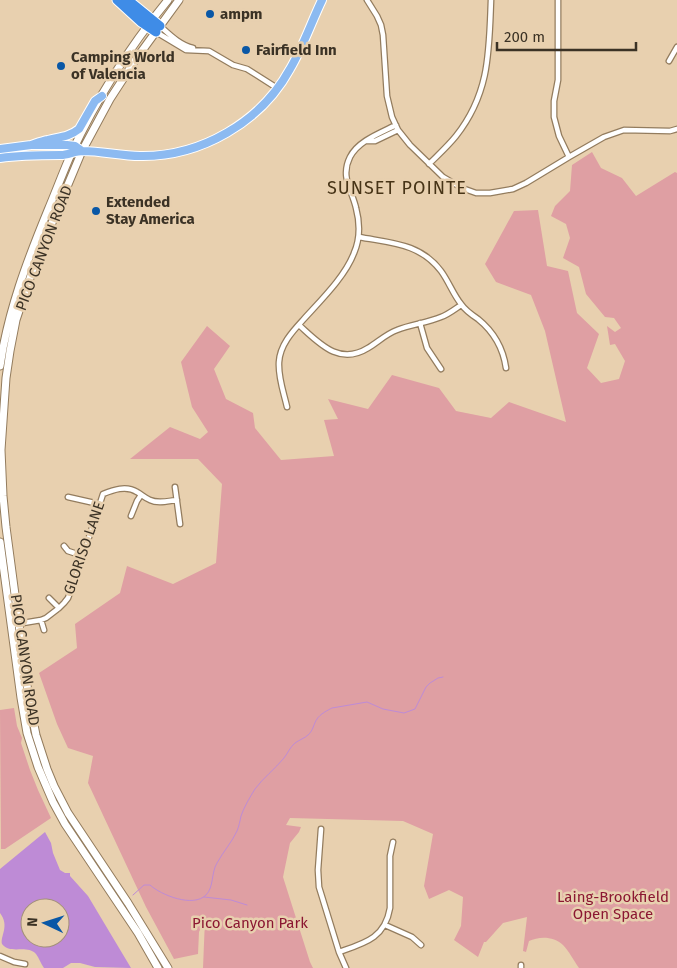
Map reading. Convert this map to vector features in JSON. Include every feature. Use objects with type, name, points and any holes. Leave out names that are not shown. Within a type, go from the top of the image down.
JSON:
[{"type":"highway","points":[[117,0],[158,29]]},
{"type":"highway","points":[[128,0],[150,23]]},
{"type":"main road","name":"PICO CANYON ROAD","points":[[0,366],[11,311],[23,274],[76,150],[102,96],[150,23],[168,0]]},
{"type":"main road","name":"PICO CANYON ROAD","points":[[158,968],[138,933],[65,824],[45,785],[26,728],[2,496],[1,442],[6,378],[16,320],[76,150],[136,59],[179,0]]},
{"type":"main road","points":[[31,145],[128,156],[151,156],[195,148],[224,135],[262,106],[277,88],[290,70],[322,0]]},
{"type":"main road","points":[[0,149],[31,145],[66,137],[79,129],[95,101],[102,96]]},
{"type":"main road","points":[[0,158],[48,154],[62,155],[76,150]]},
{"type":"main road","name":"PICO CANYON ROAD","points":[[0,542],[36,735],[54,786],[76,826],[128,903],[168,968]]},
{"type":"street","points":[[429,164],[456,137],[480,96],[490,49],[491,0]]},
{"type":"street","points":[[558,0],[558,80],[554,101],[554,117],[559,136],[569,157]]},
{"type":"street","points":[[370,1],[381,25],[387,96],[397,128],[410,145],[443,177],[462,188],[490,193],[513,189],[604,137],[624,130],[677,130]]},
{"type":"street","points":[[158,29],[187,47],[209,51],[277,88]]},
{"type":"street","points":[[669,61],[677,47]]},
{"type":"street","points":[[287,408],[279,372],[280,358],[286,342],[348,266],[359,238],[357,210],[347,184],[347,163],[358,146],[368,141],[375,141],[397,128]]},
{"type":"street","points":[[359,238],[399,244],[419,252],[431,260],[440,270],[461,305],[483,323],[497,340],[502,350],[506,368]]},
{"type":"street","points":[[299,325],[328,349],[343,354],[351,354],[364,350],[398,330],[447,314],[461,305]]},
{"type":"street","points":[[420,323],[427,348],[441,370]]},
{"type":"street","points":[[175,487],[180,524]]},
{"type":"street","name":"GLORISO LANE","points":[[15,624],[41,620],[51,615],[68,598],[103,494],[127,489],[141,495]]},
{"type":"street","points":[[131,516],[141,495],[154,502],[177,500]]},
{"type":"street","points":[[68,497],[99,504]]},
{"type":"street","points":[[64,546],[68,551],[83,556]]},
{"type":"street","points":[[49,598],[59,608]]},
{"type":"street","points":[[41,620],[44,630]]},
{"type":"street","points":[[321,829],[318,887],[346,968]]},
{"type":"street","points":[[339,952],[369,941],[385,925],[390,908],[390,856],[393,842]]},
{"type":"street","points":[[385,925],[412,937],[421,945]]},
{"type":"street","points":[[0,956],[24,964]]},
{"type":"green space","points":[[592,152],[601,168],[622,178],[636,196],[675,172],[677,173],[677,968],[579,968],[563,945],[555,940],[546,938],[537,938],[529,941],[526,952],[523,951],[527,917],[503,923],[484,942],[478,957],[454,940],[461,926],[463,897],[449,890],[429,899],[424,886],[433,834],[403,821],[290,818],[286,825],[301,827],[290,843],[283,877],[313,968],[203,968],[205,919],[199,932],[198,954],[174,959],[146,907],[88,783],[93,756],[68,748],[57,724],[39,673],[77,648],[75,624],[120,593],[127,566],[173,584],[216,563],[222,484],[198,459],[130,459],[170,427],[200,439],[208,432],[192,407],[181,362],[207,326],[230,346],[214,369],[226,399],[253,413],[255,428],[281,460],[334,456],[324,420],[338,419],[328,399],[368,409],[392,375],[439,388],[456,411],[491,418],[509,402],[566,422],[545,331],[531,295],[496,282],[485,264],[514,211],[538,210],[547,266],[568,271],[577,313],[599,334],[587,368],[601,383],[619,379],[625,361],[615,344],[610,345],[607,326],[615,332],[621,328],[614,318],[605,317],[586,294],[579,267],[563,258],[570,238],[566,224],[551,216],[555,206],[570,191],[572,165]]},
{"type":"green space","points":[[14,708],[17,726],[22,738],[21,743],[30,770],[51,818],[5,849],[1,849],[0,710]]},
{"type":"shaded area","points":[[45,832],[51,843],[60,870],[70,873],[70,876],[88,896],[131,968],[95,967],[71,963],[63,968],[44,968],[36,954],[32,951],[9,949],[2,944],[4,922],[0,913],[0,869]]},
{"type":"waterway","points":[[133,895],[144,885],[150,885],[162,893],[177,899],[193,900],[200,899],[206,895],[209,892],[215,867],[235,835],[244,809],[255,789],[284,758],[293,745],[310,733],[320,715],[332,708],[367,702],[383,709],[404,713],[415,709],[426,687],[438,678],[443,677]]},
{"type":"waterway","points":[[204,897],[231,900],[247,905]]},
{"type":"place","name":"ampm","points":[[210,14]]},
{"type":"place","name":"Fairfield Inn","points":[[246,50]]},
{"type":"place","name":"Camping World of Valencia","points":[[61,66]]},
{"type":"place","name":"Extended Stay America","points":[[96,211]]},
{"type":"district","name":"SUNSET POINTE","points":[[397,188]]},
{"type":"park label","name":"Laing-Brookfield Open Space","points":[[613,906]]},
{"type":"park label","name":"Pico Canyon Park","points":[[250,923]]}]
